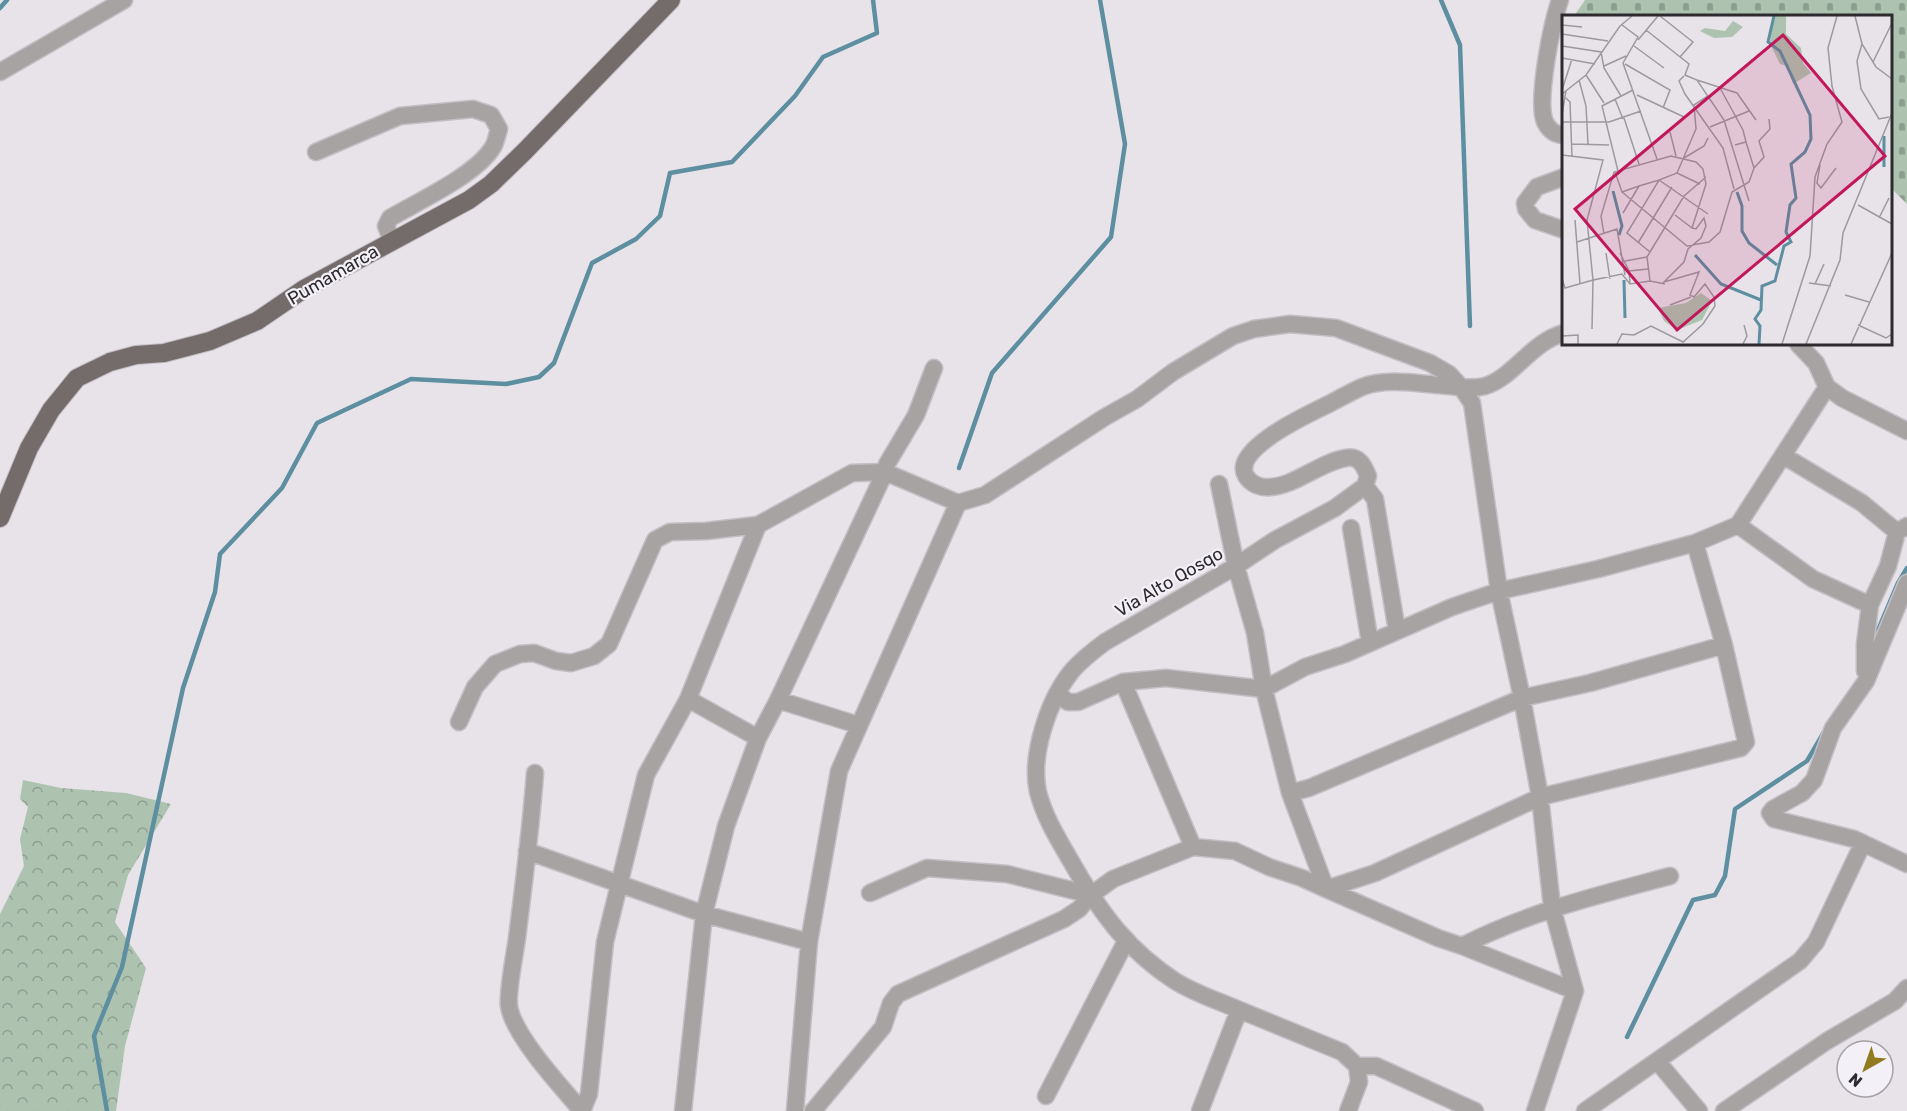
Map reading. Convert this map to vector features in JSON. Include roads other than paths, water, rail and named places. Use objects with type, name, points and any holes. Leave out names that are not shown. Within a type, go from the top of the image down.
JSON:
[{"type":"main road","name":"Pumamarca","points":[[0,518],[35,439],[51,410],[77,378],[110,362],[136,355],[164,353],[210,341],[257,321],[304,289],[470,200],[491,184],[672,0]]},
{"type":"street","points":[[0,72],[124,0]]},
{"type":"street","points":[[1560,0],[1548,53],[1543,106],[1544,121],[1549,129],[1557,135],[1562,135]]},
{"type":"street","points":[[316,152],[400,116],[473,110],[491,115],[499,129],[494,145],[484,159],[464,175],[390,218],[386,226],[392,241]]},
{"type":"street","points":[[1562,177],[1536,187],[1526,203],[1526,209],[1535,220],[1562,230]]},
{"type":"street","points":[[459,722],[475,687],[495,664],[520,654],[534,653],[556,661],[571,663],[594,656],[609,644],[655,540],[670,532],[706,531],[758,525],[852,473],[885,472],[918,484],[945,499],[958,503],[984,495],[1137,399],[1173,372],[1233,336],[1254,329],[1290,324],[1336,328],[1430,363],[1449,374],[1472,403],[1499,591],[1540,797],[1552,907],[1575,991],[1534,1111]]},
{"type":"street","points":[[1398,631],[1375,499],[1365,486],[1368,476],[1365,467],[1355,458],[1347,457],[1309,471],[1288,482],[1271,487],[1259,487],[1245,475],[1247,457],[1256,446],[1293,423],[1363,387],[1411,382],[1483,387],[1497,381],[1540,344],[1562,333]]},
{"type":"street","points":[[1799,345],[1816,363],[1827,387],[1842,398],[1907,431]]},
{"type":"street","points":[[683,1111],[704,914],[726,826],[758,738],[778,700],[887,464],[916,415],[934,368]]},
{"type":"street","points":[[1058,694],[1068,702],[1078,702],[1123,682],[1166,678],[1264,689],[1305,668],[1345,654],[1452,607],[1499,591],[1598,569],[1695,543],[1738,525],[1827,387]]},
{"type":"street","points":[[1784,456],[1902,529],[1870,606],[1865,644],[1866,681]]},
{"type":"street","points":[[1219,484],[1236,566],[1256,633],[1264,689],[1290,793],[1326,889]]},
{"type":"street","name":"Via Alto Qosqo","points":[[1357,1066],[1342,1052],[1239,1010],[1176,981],[1126,941],[1108,921],[1090,895],[1047,818],[1038,792],[1036,774],[1037,753],[1058,694],[1070,674],[1086,656],[1105,642],[1236,566],[1275,540],[1335,508],[1365,486]]},
{"type":"street","points":[[795,1111],[809,942],[839,771],[958,503]]},
{"type":"street","points":[[535,773],[508,1005],[516,1026],[526,1042],[582,1111],[589,1094],[605,942],[646,775],[688,699],[758,525]]},
{"type":"street","points":[[1738,525],[1813,579],[1870,606]]},
{"type":"street","points":[[1351,528],[1371,643]]},
{"type":"street","points":[[1326,889],[1375,873],[1540,797],[1741,748],[1746,742],[1724,645],[1695,543]]},
{"type":"street","points":[[1907,583],[1866,681],[1833,728],[1814,780],[1802,794],[1773,809],[1770,813],[1774,819],[1854,839],[1907,864]]},
{"type":"street","points":[[1290,793],[1309,788],[1522,698],[1590,683],[1724,645]]},
{"type":"street","points":[[1123,682],[1194,847]]},
{"type":"street","points":[[688,699],[758,738]]},
{"type":"street","points":[[778,700],[858,725]]},
{"type":"street","points":[[1585,1111],[1800,961],[1816,942],[1863,843]]},
{"type":"street","points":[[813,1111],[883,1027],[891,1004],[898,994],[1064,919],[1079,909],[1090,895],[1113,879],[1194,847],[1235,851],[1438,938],[1575,991]]},
{"type":"street","points":[[527,851],[704,914],[809,942]]},
{"type":"street","points":[[870,893],[927,868],[1007,874],[1090,895]]},
{"type":"street","points":[[1462,946],[1552,907],[1670,876]]},
{"type":"street","points":[[1046,1096],[1126,941]]},
{"type":"street","points":[[1724,1111],[1827,1041],[1895,1001],[1907,988]]},
{"type":"street","points":[[1200,1111],[1239,1010]]},
{"type":"street","points":[[1657,1061],[1699,1111]]},
{"type":"street","points":[[1348,1111],[1359,1082],[1357,1066],[1376,1066],[1475,1111]]},
{"type":"waterway","points":[[0,8],[7,0]]},
{"type":"waterway","points":[[107,1111],[94,1036],[122,967],[183,688],[215,592],[220,554],[282,488],[317,423],[411,379],[506,384],[539,377],[554,363],[592,263],[636,239],[660,216],[670,173],[732,162],[795,96],[823,57],[877,33],[873,0]]},
{"type":"waterway","points":[[959,468],[992,373],[1111,237],[1125,144],[1100,0]]},
{"type":"waterway","points":[[1441,0],[1460,45],[1470,326]]},
{"type":"waterway","points":[[1873,642],[1898,583],[1907,568]]},
{"type":"waterway","points":[[1627,1037],[1693,900],[1715,895],[1725,876],[1735,809],[1807,761],[1824,732]]}]
